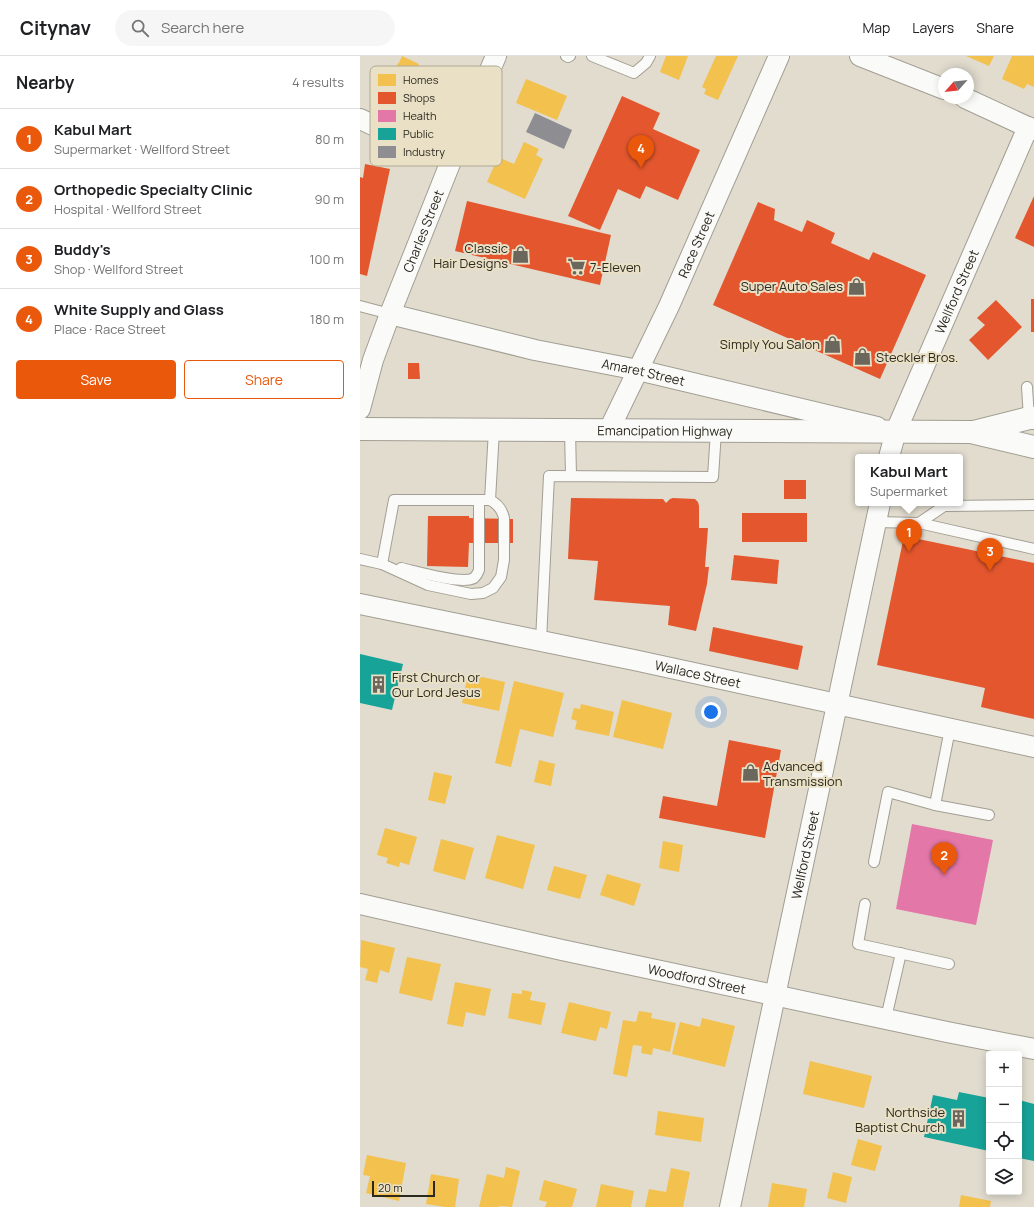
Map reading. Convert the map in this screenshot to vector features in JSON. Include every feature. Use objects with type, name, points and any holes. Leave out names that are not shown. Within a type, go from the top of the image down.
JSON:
[{"type":"main road","name":"Emancipation Highway","points":[[971,432],[1031,418]]},
{"type":"main road","name":"Emancipation Highway","points":[[360,429],[971,432],[1034,447]]},
{"type":"street","name":"Charles Street","points":[[492,66],[496,56]]},
{"type":"street","name":"Race Street","points":[[610,430],[669,306],[779,56]]},
{"type":"street","points":[[860,56],[938,87]]},
{"type":"street","points":[[974,102],[1031,128]]},
{"type":"street","points":[[360,119],[370,124]]},
{"type":"street","name":"Wellford Street","points":[[890,454],[896,431],[1031,128]]},
{"type":"street","name":"Charles Street","points":[[360,409],[372,360],[449,166]]},
{"type":"street","name":"Amaret Street","points":[[390,314],[535,350],[638,370],[896,431]]},
{"type":"street","name":"Wellford Street","points":[[730,1207],[878,512]]},
{"type":"street","name":"Wallace Street","points":[[360,604],[1034,747]]},
{"type":"street","name":"Woodford Street","points":[[360,904],[562,950],[1034,1049]]},
{"type":"lane","points":[[566,56],[570,56]]},
{"type":"lane","points":[[592,56],[634,73],[646,63],[650,56]]},
{"type":"lane","points":[[360,306],[390,314]]},
{"type":"lane","points":[[1027,387],[1031,418]]},
{"type":"lane","points":[[490,500],[494,430]]},
{"type":"lane","points":[[570,430],[571,476]]},
{"type":"lane","points":[[541,642],[549,476],[713,477],[716,431]]},
{"type":"lane","points":[[394,500],[490,500],[496,503],[503,513],[504,560],[501,577],[488,592],[471,594],[428,584],[382,564],[394,500]]},
{"type":"lane","points":[[360,559],[456,580],[468,580],[474,577],[479,570],[479,500]]},
{"type":"lane","points":[[963,506],[1034,505]]},
{"type":"lane","points":[[919,523],[944,506]]},
{"type":"lane","points":[[878,512],[919,523],[1034,549]]},
{"type":"lane","points":[[935,805],[950,729]]},
{"type":"lane","points":[[874,862],[888,792],[935,805],[989,815]]},
{"type":"lane","points":[[865,904],[858,944],[948,964]]},
{"type":"lane","points":[[886,1018],[901,953]]},
{"type":"building: Homes","points":[[402,56],[419,64],[418,66],[397,66]]},
{"type":"building: Homes","points":[[666,56],[688,56],[679,80],[660,72]]},
{"type":"building: Homes","points":[[716,56],[738,56],[718,100],[704,94],[706,89],[702,87]]},
{"type":"building: Homes","points":[[966,56],[994,56],[989,66]]},
{"type":"building: Homes","points":[[1012,56],[1034,56],[1034,87],[1027,84],[1024,89],[1002,79]]},
{"type":"building: Homes","points":[[526,79],[567,96],[557,120],[516,103]]},
{"type":"building: Homes","points":[[524,142],[539,149],[536,155],[543,159],[525,199],[487,182],[494,166],[502,166],[502,159],[514,164]]},
{"type":"building: Homes","points":[[468,674],[505,682],[499,711],[462,703]]},
{"type":"building: Homes","points":[[514,681],[564,693],[553,737],[520,729],[511,767],[495,763]]},
{"type":"building: Homes","points":[[622,700],[672,713],[663,749],[613,737]]},
{"type":"building: Homes","points":[[581,704],[614,712],[609,736],[575,729],[577,721],[571,719],[574,708],[580,709]]},
{"type":"building: Homes","points":[[539,760],[555,764],[551,786],[534,782]]},
{"type":"building: Homes","points":[[434,772],[452,776],[445,804],[428,800]]},
{"type":"building: Homes","points":[[385,828],[417,837],[409,865],[400,862],[399,867],[386,863],[388,858],[377,855]]},
{"type":"building: Homes","points":[[497,835],[535,845],[523,889],[485,878]]},
{"type":"building: Homes","points":[[441,839],[474,848],[465,880],[433,871]]},
{"type":"building: Homes","points":[[663,841],[683,845],[679,872],[659,868]]},
{"type":"building: Homes","points":[[554,866],[587,875],[580,899],[547,890]]},
{"type":"building: Homes","points":[[607,874],[641,884],[634,906],[600,895]]},
{"type":"building: Homes","points":[[361,940],[395,948],[389,973],[380,970],[377,983],[365,980],[368,969],[360,967]]},
{"type":"building: Homes","points":[[407,957],[441,964],[432,1001],[399,993]]},
{"type":"building: Homes","points":[[455,982],[491,989],[485,1016],[466,1012],[463,1027],[447,1024]]},
{"type":"building: Homes","points":[[522,990],[532,992],[530,1000],[546,1003],[541,1025],[508,1018],[512,993],[522,994]]},
{"type":"building: Homes","points":[[569,1002],[611,1012],[607,1029],[600,1027],[596,1041],[561,1033]]},
{"type":"building: Homes","points":[[639,1011],[652,1013],[651,1018],[676,1023],[670,1052],[653,1048],[652,1055],[641,1053],[642,1046],[633,1045],[627,1077],[613,1074],[623,1020],[636,1022]]},
{"type":"building: Homes","points":[[702,1018],[735,1026],[725,1067],[672,1054],[680,1022],[700,1027]]},
{"type":"building: Homes","points":[[810,1061],[872,1076],[864,1108],[803,1094]]},
{"type":"building: Homes","points":[[658,1111],[704,1118],[701,1142],[655,1135]]},
{"type":"building: Homes","points":[[858,1139],[882,1146],[875,1171],[851,1165]]},
{"type":"building: Homes","points":[[367,1155],[406,1163],[399,1201],[366,1193],[370,1176],[363,1175]]},
{"type":"building: Homes","points":[[506,1167],[520,1171],[512,1207],[479,1207],[487,1174],[504,1178]]},
{"type":"building: Homes","points":[[671,1168],[690,1172],[683,1207],[645,1207],[649,1189],[666,1192]]},
{"type":"building: Homes","points":[[833,1172],[852,1177],[846,1203],[827,1198]]},
{"type":"building: Homes","points":[[431,1174],[459,1179],[455,1207],[426,1204]]},
{"type":"building: Homes","points":[[544,1180],[577,1189],[572,1207],[545,1207],[547,1202],[539,1200]]},
{"type":"building: Homes","points":[[772,1183],[807,1189],[804,1207],[768,1207]]},
{"type":"building: Homes","points":[[601,1184],[634,1191],[631,1207],[596,1207]]},
{"type":"building: Homes","points":[[961,1195],[991,1201],[990,1207],[959,1207]]},
{"type":"building: Shops","points":[[622,96],[660,113],[653,129],[700,150],[678,200],[646,186],[640,199],[618,189],[600,230],[568,216]]},
{"type":"building: Shops","points":[[365,164],[390,169],[367,276],[360,274],[360,177],[363,178]]},
{"type":"building: Shops","points":[[1034,196],[1034,247],[1015,238]]},
{"type":"building: Shops","points":[[467,201],[611,235],[600,285],[455,251]]},
{"type":"building: Shops","points":[[758,202],[775,209],[774,220],[802,232],[807,220],[835,233],[831,243],[869,260],[873,252],[926,275],[880,379],[713,305]]},
{"type":"building: Shops","points":[[1031,299],[1034,299],[1034,332],[1031,332]]},
{"type":"building: Shops","points":[[996,300],[1022,327],[988,360],[969,340],[985,325],[977,318]]},
{"type":"building: Shops","points":[[408,363],[419,363],[420,379],[408,379]]},
{"type":"building: Shops","points":[[784,480],[806,480],[806,499],[784,499]]},
{"type":"building: Shops","points":[[571,498],[663,499],[666,503],[673,498],[695,499],[698,502],[699,528],[708,528],[705,567],[709,567],[707,584],[696,631],[668,625],[670,606],[594,600],[598,561],[568,559]]},
{"type":"building: Shops","points":[[742,513],[807,513],[807,542],[742,542]]},
{"type":"building: Shops","points":[[428,516],[469,516],[469,518],[513,519],[513,543],[469,543],[468,567],[427,566]]},
{"type":"building: Shops","points":[[904,536],[1034,563],[1034,719],[981,707],[985,688],[877,665]]},
{"type":"building: Shops","points":[[734,555],[779,560],[777,584],[731,580]]},
{"type":"building: Shops","points":[[713,627],[803,646],[798,670],[709,651]]},
{"type":"building: Shops","name":"Advanced Transmission","points":[[729,740],[781,750],[765,838],[659,818],[663,796],[717,806]]},
{"type":"building: Health","points":[[912,824],[993,840],[976,925],[896,909]]},
{"type":"building: Public","name":"First Church or Our Lord Jesus","points":[[360,654],[403,664],[392,710],[360,703]]},
{"type":"building: Public","name":"Northside Baptist Church","points":[[959,1092],[986,1097],[986,1150],[924,1137],[933,1095],[957,1100]]},
{"type":"building: Public","points":[[1022,1101],[1034,1104],[1034,1161],[1022,1159]]},
{"type":"building: Industry","points":[[535,113],[572,130],[564,149],[526,132]]},
{"type":"place","name":"White Supply and Glass","points":[[641,168]]},
{"type":"place","name":"Classic Hair Designs","points":[[521,255]]},
{"type":"place","name":"7-Eleven","points":[[577,267]]},
{"type":"place","name":"Super Auto Sales","points":[[856,286]]},
{"type":"place","name":"Simply You Salon","points":[[833,344]]},
{"type":"place","name":"Steckler Bros.","points":[[863,357]]},
{"type":"place","name":"Kabul Mart","points":[[909,552]]},
{"type":"place","name":"Buddy's","points":[[990,571]]},
{"type":"place","name":"First Church or Our Lord Jesus","points":[[379,684]]},
{"type":"place","name":"Advanced Transmission","points":[[750,773]]},
{"type":"place","name":"Orthopedic Specialty Clinic","points":[[944,875]]},
{"type":"place","name":"Northside Baptist Church","points":[[958,1119]]}]
